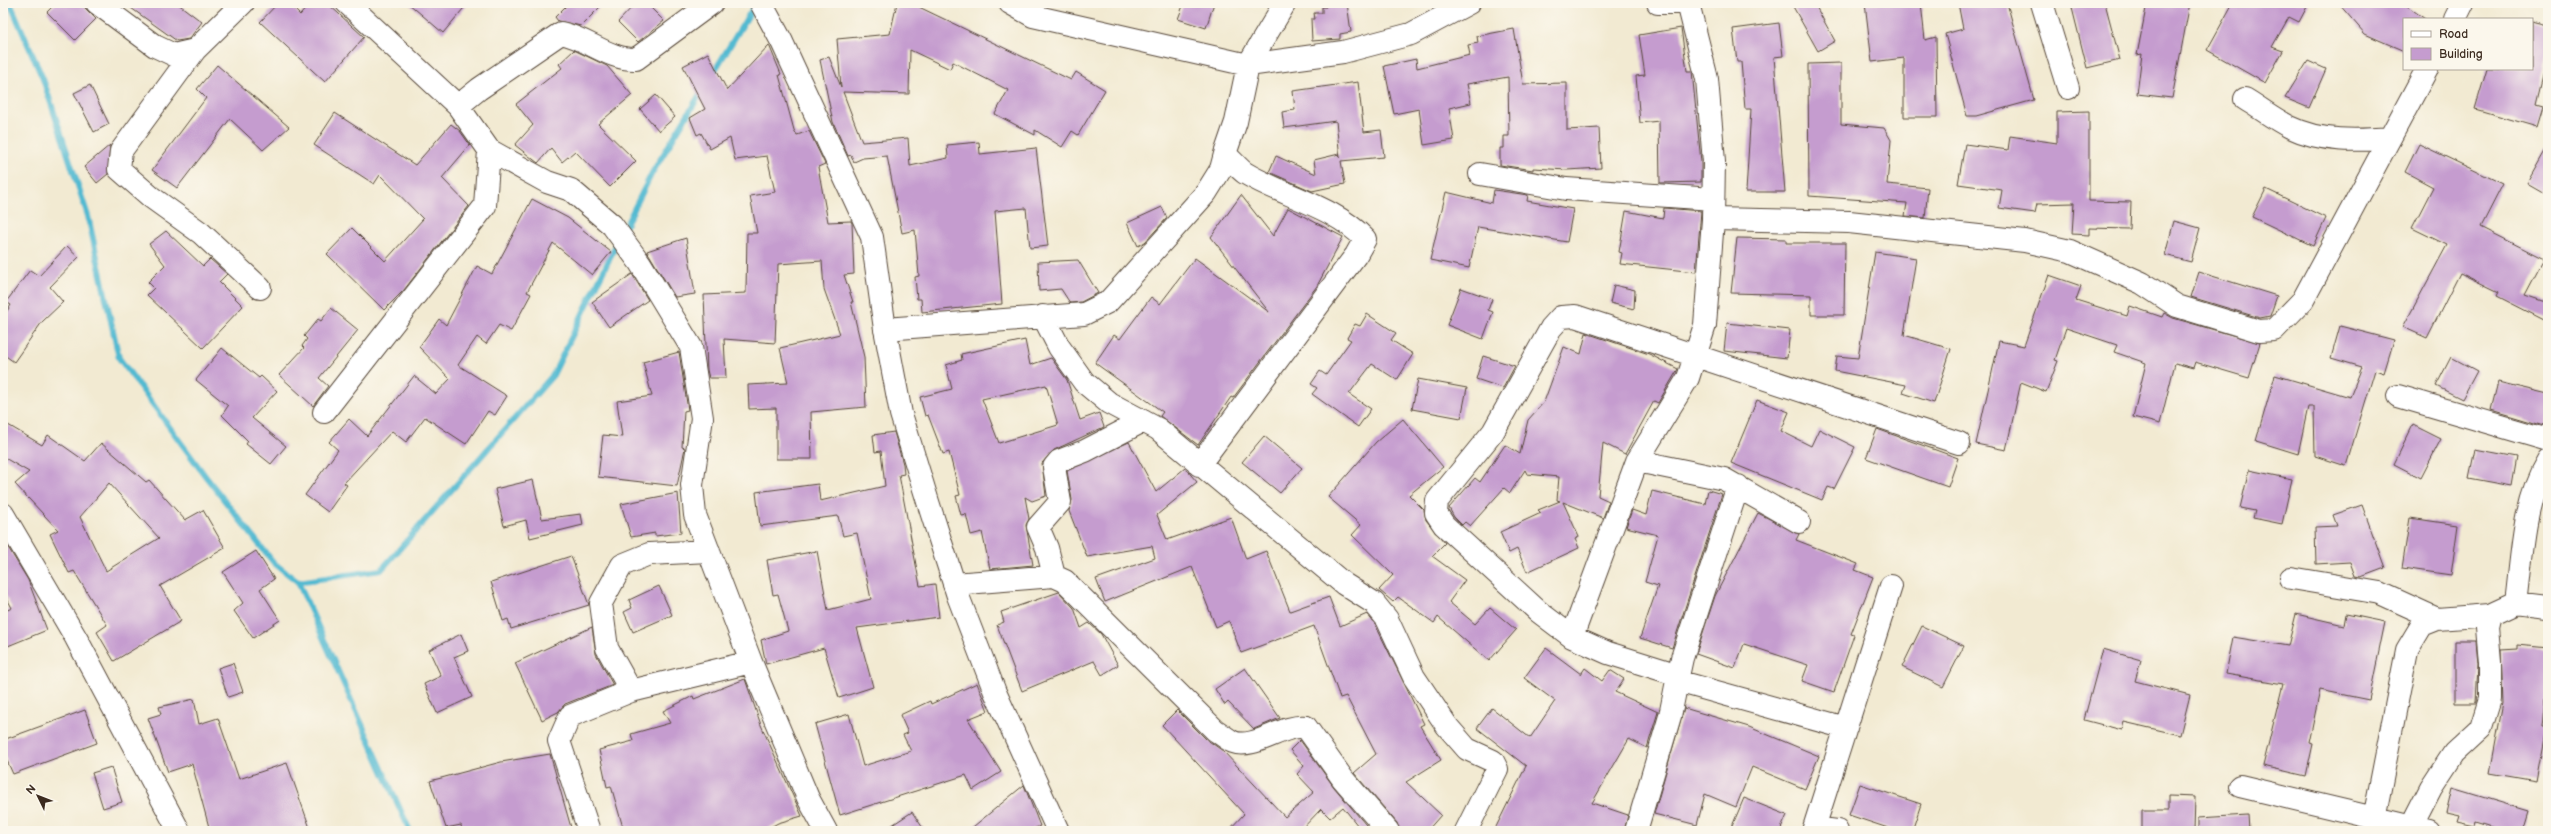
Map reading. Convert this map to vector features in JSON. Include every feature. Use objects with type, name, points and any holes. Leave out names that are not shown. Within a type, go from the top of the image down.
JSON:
[{"type":"street","points":[[97,3],[155,46],[174,55],[195,50]]},
{"type":"street","points":[[243,3],[195,50],[120,151],[118,169],[151,197],[201,233],[260,288]]},
{"type":"street","points":[[347,3],[458,106],[489,150],[546,182],[571,190],[612,225],[640,263],[691,347],[702,418],[692,485],[695,515],[751,662],[808,798],[826,831]]},
{"type":"street","points":[[458,106],[479,89],[561,33],[576,36],[621,59],[636,59],[712,3]]},
{"type":"street","points":[[761,3],[785,49],[872,237],[885,329],[901,414],[954,584],[995,692],[1058,831]]},
{"type":"street","points":[[1010,3],[1033,16],[1248,65],[1343,52],[1411,34],[1469,3]]},
{"type":"street","points":[[885,329],[1084,314],[1108,302],[1206,193],[1221,169],[1236,122],[1248,65],[1285,3]]},
{"type":"street","points":[[1658,3],[1680,3]]},
{"type":"street","points":[[1572,637],[1637,461],[1688,378],[1705,325],[1713,209],[1714,162],[1708,79],[1688,3]]},
{"type":"street","points":[[2042,3],[2068,88]]},
{"type":"street","points":[[2456,18],[2463,3]]},
{"type":"street","points":[[1480,174],[1566,189],[1713,209],[2025,241],[2070,251],[2142,283],[2177,306],[2259,331],[2274,330],[2303,300],[2426,70]]},
{"type":"street","points":[[2245,99],[2290,127],[2318,136],[2354,141],[2390,138]]},
{"type":"street","points":[[324,412],[485,206],[489,150]]},
{"type":"street","points":[[1199,465],[1356,255],[1365,239],[1355,228],[1330,214],[1244,172],[1226,154]]},
{"type":"street","points":[[1043,316],[1059,347],[1084,382],[1110,404],[1158,429],[1199,465],[1344,584],[1374,603],[1387,619],[1414,677],[1447,726],[1468,749],[1493,761],[1498,770],[1466,831]]},
{"type":"street","points":[[1846,728],[1677,681],[1672,673],[1608,653],[1572,637],[1539,612],[1444,525],[1436,513],[1437,501],[1493,432],[1551,328],[1561,317],[1575,316],[1695,357],[1959,443]]},
{"type":"street","points":[[2398,396],[2548,440]]},
{"type":"street","points":[[1054,576],[1047,548],[1038,527],[1060,502],[1054,467],[1059,461],[1085,451],[1143,421]]},
{"type":"street","points":[[2516,603],[2525,529],[2540,473],[2548,460]]},
{"type":"street","points":[[1637,461],[1724,479],[1799,522]]},
{"type":"street","points":[[1636,831],[1670,716],[1682,658],[1738,486]]},
{"type":"street","points":[[3,514],[80,645],[180,831]]},
{"type":"street","points":[[632,691],[607,648],[601,603],[622,565],[649,554],[709,551]]},
{"type":"street","points":[[954,584],[1054,576],[1065,582],[1215,730],[1233,742],[1247,743],[1294,726],[1306,727],[1343,779],[1388,831]]},
{"type":"street","points":[[2291,578],[2380,593],[2438,619]]},
{"type":"street","points":[[1836,831],[1813,830],[1891,586]]},
{"type":"street","points":[[2374,819],[2407,650],[2422,625],[2438,619],[2490,615],[2516,603],[2548,607]]},
{"type":"street","points":[[2240,786],[2420,829],[2431,788],[2454,753],[2482,728],[2490,699],[2490,662],[2487,628],[2490,615]]},
{"type":"street","points":[[589,831],[559,741],[570,716],[632,691],[751,662]]},
{"type":"building","points":[[56,3],[80,3],[96,19],[75,40],[47,12]]},
{"type":"building","points":[[124,3],[177,3],[202,22],[189,39],[177,41]]},
{"type":"building","points":[[278,3],[288,3],[300,15],[311,3],[327,3],[364,37],[325,82],[260,22]]},
{"type":"building","points":[[408,3],[468,3],[443,33]]},
{"type":"building","points":[[569,3],[604,3],[581,26],[558,21],[555,17]]},
{"type":"building","points":[[636,3],[646,3],[664,21],[638,42],[618,22]]},
{"type":"building","points":[[897,3],[920,3],[919,7],[1071,80],[1076,72],[1105,90],[1078,135],[1072,131],[1062,147],[1035,130],[1035,135],[995,114],[1008,90],[953,62],[950,69],[910,50],[909,94],[843,92],[862,142],[908,138],[910,166],[948,158],[947,145],[979,142],[980,154],[1036,148],[1048,246],[1030,248],[1026,208],[995,211],[1002,304],[922,312],[921,299],[917,299],[915,277],[919,276],[915,230],[902,233],[887,156],[863,158],[854,162],[851,155],[848,156],[833,122],[820,60],[829,57],[841,87],[837,39],[890,34]]},
{"type":"building","points":[[1184,3],[1214,3],[1206,28],[1178,19]]},
{"type":"building","points":[[1326,3],[1347,3],[1351,32],[1340,34],[1340,39],[1312,41],[1311,19],[1315,19],[1314,13],[1322,13],[1322,7],[1326,7]]},
{"type":"building","points":[[1791,3],[1814,3],[1835,41],[1818,51]]},
{"type":"building","points":[[1865,3],[1921,3],[1925,40],[1936,37],[1937,117],[1904,117],[1904,58],[1872,62]]},
{"type":"building","points":[[1958,3],[2007,3],[2034,100],[1976,116],[1967,116],[1945,34],[1963,29]]},
{"type":"building","points":[[2092,3],[2105,3],[2120,60],[2087,68],[2072,8]]},
{"type":"building","points":[[2147,3],[2190,3],[2172,98],[2137,94],[2142,54],[2137,55]]},
{"type":"building","points":[[2233,3],[2309,3],[2299,22],[2289,17],[2272,47],[2283,51],[2265,83],[2207,50]]},
{"type":"building","points":[[2338,3],[2403,3],[2424,18],[2403,18],[2403,51],[2365,34]]},
{"type":"building","points":[[2533,21],[2548,25],[2548,55],[2536,105],[2543,107],[2537,127],[2475,109],[2487,70],[2533,70]]},
{"type":"building","points":[[1779,23],[1783,56],[1774,57],[1785,192],[1746,192],[1751,109],[1745,109],[1741,62],[1737,62],[1733,29]]},
{"type":"building","points":[[1681,28],[1687,71],[1692,71],[1701,162],[1701,182],[1660,183],[1659,121],[1640,123],[1636,76],[1645,75],[1639,35]]},
{"type":"building","points":[[1514,29],[1523,84],[1567,83],[1567,130],[1599,128],[1601,168],[1567,170],[1533,168],[1533,170],[1500,165],[1500,148],[1504,148],[1504,136],[1509,136],[1508,77],[1467,84],[1471,103],[1449,108],[1454,140],[1424,145],[1419,109],[1394,114],[1384,66],[1416,59],[1417,68],[1470,55],[1468,45],[1478,43],[1477,36]]},
{"type":"building","points":[[769,45],[781,74],[779,75],[794,130],[797,135],[809,131],[825,164],[818,167],[828,222],[851,221],[852,223],[854,274],[844,275],[853,302],[851,302],[864,357],[866,407],[811,412],[812,459],[776,459],[776,408],[749,409],[748,385],[788,383],[780,348],[840,334],[824,289],[822,261],[778,264],[775,343],[724,339],[726,378],[709,378],[707,370],[704,295],[746,293],[747,233],[757,233],[750,196],[775,192],[767,156],[735,160],[730,138],[710,149],[701,133],[697,135],[690,118],[705,109],[683,66],[708,53],[727,90]]},
{"type":"building","points":[[574,50],[607,66],[632,95],[598,124],[636,161],[610,187],[575,151],[562,162],[551,148],[538,163],[515,145],[533,125],[516,104],[562,68],[559,64]]},
{"type":"building","points":[[2308,61],[2326,69],[2309,108],[2285,98]]},
{"type":"building","points":[[1841,63],[1841,124],[1884,128],[1891,140],[1887,184],[1928,188],[1925,218],[1905,216],[1907,203],[1809,196],[1808,64]]},
{"type":"building","points":[[217,65],[289,127],[263,150],[230,119],[177,188],[152,170],[206,98],[197,89]]},
{"type":"building","points":[[1358,82],[1364,132],[1381,130],[1384,157],[1341,161],[1345,184],[1312,191],[1269,172],[1276,156],[1316,174],[1314,160],[1339,154],[1340,158],[1336,121],[1284,128],[1282,112],[1295,110],[1293,91]]},
{"type":"building","points":[[90,85],[109,124],[94,132],[74,93]]},
{"type":"building","points":[[656,95],[675,117],[659,131],[640,109]]},
{"type":"building","points":[[2089,111],[2089,201],[2131,202],[2130,229],[2089,228],[2089,235],[2072,234],[2074,203],[2037,204],[2035,213],[1999,208],[2002,190],[1958,184],[1965,144],[2008,150],[2010,136],[2057,143],[2057,112]]},
{"type":"building","points":[[335,113],[415,165],[451,124],[460,131],[470,145],[442,178],[469,206],[404,290],[384,310],[327,254],[352,228],[385,261],[423,219],[380,175],[374,184],[314,145]]},
{"type":"building","points":[[2419,144],[2503,184],[2481,227],[2544,259],[2525,295],[2548,303],[2548,322],[2497,296],[2499,292],[2460,273],[2427,338],[2403,327],[2447,245],[2412,228],[2433,187],[2405,172]]},
{"type":"building","points":[[110,145],[108,174],[97,183],[84,167]]},
{"type":"building","points":[[2548,146],[2548,195],[2527,183]]},
{"type":"building","points":[[2266,189],[2326,218],[2313,246],[2252,217]]},
{"type":"building","points":[[1494,190],[1528,195],[1527,201],[1573,209],[1567,242],[1478,227],[1469,268],[1430,260],[1446,192],[1492,203]]},
{"type":"building","points":[[1241,195],[1273,236],[1288,208],[1343,237],[1317,286],[1233,398],[1231,397],[1198,445],[1160,416],[1163,412],[1095,363],[1114,335],[1120,339],[1151,297],[1160,304],[1195,258],[1269,312],[1211,237]]},
{"type":"building","points":[[532,199],[568,218],[611,252],[592,275],[553,243],[527,292],[531,294],[511,331],[499,325],[486,344],[477,337],[458,365],[507,396],[495,415],[488,411],[466,444],[425,417],[406,442],[392,431],[344,483],[347,485],[328,512],[305,495],[338,450],[329,442],[349,419],[367,436],[414,376],[436,394],[450,379],[419,347],[439,319],[446,325],[477,266],[492,274]]},
{"type":"building","points":[[1162,207],[1167,218],[1145,242],[1138,246],[1127,223]]},
{"type":"building","points":[[1664,208],[1701,211],[1696,272],[1620,264],[1622,253],[1619,252],[1626,211],[1663,218]]},
{"type":"building","points":[[2174,221],[2200,228],[2191,262],[2165,255]]},
{"type":"building","points":[[166,231],[203,266],[210,259],[227,274],[219,282],[243,306],[203,348],[147,295],[154,288],[148,282],[165,265],[149,244]]},
{"type":"building","points":[[686,238],[695,294],[675,297],[647,251]]},
{"type":"building","points":[[1737,238],[1786,239],[1786,243],[1845,243],[1844,315],[1811,315],[1811,295],[1731,293]]},
{"type":"building","points":[[67,246],[79,257],[50,287],[63,302],[42,322],[14,362],[3,354],[3,317],[11,305],[6,302],[30,270],[39,276]]},
{"type":"building","points":[[1875,252],[1916,258],[1904,335],[1951,349],[1934,403],[1903,393],[1906,385],[1835,371],[1837,356],[1858,358]]},
{"type":"building","points":[[1078,260],[1098,293],[1081,302],[1070,303],[1061,289],[1039,291],[1038,262]]},
{"type":"building","points":[[2199,272],[2277,296],[2270,316],[2260,318],[2191,297]]},
{"type":"building","points":[[632,274],[648,300],[609,327],[592,302]]},
{"type":"building","points":[[2049,275],[2081,286],[2076,300],[2127,316],[2130,306],[2162,317],[2164,313],[2173,318],[2260,343],[2249,378],[2195,362],[2193,368],[2175,363],[2160,424],[2133,417],[2146,363],[2114,352],[2117,345],[2066,328],[2055,360],[2058,361],[2046,392],[2021,382],[2006,450],[1976,444],[1999,341],[2024,346]]},
{"type":"building","points":[[1614,285],[1635,290],[1634,309],[1610,303]]},
{"type":"building","points":[[1461,288],[1492,299],[1488,310],[1493,312],[1483,339],[1447,325]]},
{"type":"building","points":[[331,308],[358,330],[319,378],[328,386],[313,406],[279,375],[304,348],[302,346],[307,339],[304,336],[318,319],[321,321]]},
{"type":"building","points":[[1367,314],[1396,333],[1391,340],[1413,354],[1397,380],[1372,364],[1349,394],[1371,409],[1358,427],[1312,394],[1317,388],[1311,384],[1320,371],[1326,375],[1351,340],[1347,338],[1355,324],[1360,326]]},
{"type":"building","points":[[1727,323],[1790,330],[1787,358],[1724,351]]},
{"type":"building","points":[[2340,326],[2394,340],[2384,373],[2375,370],[2346,466],[2315,456],[2314,407],[2308,407],[2298,454],[2256,441],[2275,375],[2350,397],[2362,367],[2331,358]]},
{"type":"building","points":[[1586,333],[1649,354],[1678,369],[1658,403],[1654,401],[1625,454],[1603,443],[1598,496],[1609,501],[1603,518],[1563,502],[1579,537],[1575,539],[1579,548],[1527,572],[1517,549],[1509,553],[1500,532],[1541,513],[1538,510],[1560,501],[1557,500],[1559,477],[1527,474],[1525,470],[1510,493],[1504,488],[1470,526],[1465,522],[1462,525],[1454,517],[1449,508],[1475,478],[1480,482],[1505,445],[1520,454],[1528,420],[1544,402],[1564,347],[1581,354]]},
{"type":"building","points":[[1025,340],[1030,365],[1051,358],[1067,380],[1080,420],[1099,413],[1104,427],[1054,450],[1042,463],[1046,496],[1032,501],[1025,497],[1029,519],[1026,525],[1033,565],[990,569],[982,532],[971,535],[966,514],[961,515],[956,496],[960,495],[949,452],[943,454],[928,415],[925,416],[920,397],[952,389],[946,365],[962,360],[961,354]],"holes":[[[1046,385],[1058,425],[999,443],[982,399]]]},
{"type":"building","points":[[222,348],[259,378],[261,376],[277,391],[252,418],[286,446],[271,464],[246,444],[248,441],[222,415],[228,406],[196,380]]},
{"type":"building","points":[[679,352],[688,410],[684,411],[682,447],[685,448],[677,486],[598,477],[603,435],[622,437],[617,401],[652,396],[643,362]]},
{"type":"building","points":[[1483,356],[1515,366],[1503,388],[1476,379]]},
{"type":"building","points":[[2451,357],[2477,371],[2462,399],[2436,386]]},
{"type":"building","points":[[1418,379],[1467,388],[1461,418],[1412,409]]},
{"type":"building","points":[[2498,382],[2548,394],[2548,427],[2491,410]]},
{"type":"building","points":[[1757,400],[1789,412],[1781,431],[1811,446],[1819,429],[1855,447],[1834,489],[1828,487],[1822,500],[1731,463]]},
{"type":"building","points":[[1403,419],[1443,467],[1409,495],[1424,510],[1426,520],[1445,543],[1432,556],[1465,580],[1449,602],[1475,624],[1490,608],[1516,630],[1489,661],[1438,617],[1434,623],[1398,597],[1393,602],[1379,590],[1393,575],[1352,535],[1361,525],[1328,497],[1376,442]]},
{"type":"building","points":[[3,422],[42,445],[48,435],[85,461],[101,443],[146,482],[149,480],[185,520],[203,510],[225,548],[160,586],[181,621],[114,661],[97,632],[107,625],[74,571],[69,573],[50,534],[58,530],[15,484],[29,472],[3,457]],"holes":[[[109,483],[159,538],[106,571],[80,517]]]},
{"type":"building","points":[[2413,425],[2441,439],[2421,478],[2394,464]]},
{"type":"building","points":[[1877,429],[1958,458],[1948,487],[1866,458]]},
{"type":"building","points":[[894,432],[903,464],[904,474],[899,475],[920,586],[935,584],[939,617],[857,628],[873,687],[839,698],[824,648],[766,664],[761,640],[788,631],[778,594],[773,595],[767,560],[817,551],[828,610],[871,599],[857,533],[843,536],[838,516],[760,526],[756,492],[818,484],[820,501],[885,486],[881,451],[875,452],[873,435]]},
{"type":"building","points":[[1264,436],[1302,468],[1280,493],[1242,462]]},
{"type":"building","points":[[1129,442],[1156,492],[1185,468],[1197,482],[1157,515],[1167,540],[1231,517],[1246,559],[1266,551],[1290,611],[1329,597],[1340,626],[1367,614],[1375,624],[1424,724],[1420,726],[1441,760],[1406,782],[1441,815],[1427,831],[1400,831],[1397,823],[1354,773],[1376,754],[1346,696],[1340,698],[1314,626],[1241,653],[1229,621],[1216,627],[1192,567],[1105,602],[1096,579],[1155,558],[1152,546],[1087,557],[1069,511],[1072,500],[1067,471]]},
{"type":"building","points":[[2475,449],[2517,457],[2512,486],[2469,478]]},
{"type":"building","points":[[2249,470],[2292,479],[2282,524],[2253,518],[2255,511],[2240,508]]},
{"type":"building","points":[[533,480],[542,519],[581,514],[583,525],[530,538],[526,520],[504,526],[495,489]]},
{"type":"building","points":[[1708,490],[1722,494],[1672,648],[1640,638],[1658,586],[1645,582],[1658,535],[1626,527],[1632,510],[1646,515],[1652,491],[1705,504]]},
{"type":"building","points":[[678,493],[681,533],[655,536],[655,533],[631,537],[621,504]]},
{"type":"building","points":[[2362,505],[2385,568],[2361,577],[2355,576],[2350,562],[2316,564],[2315,527],[2337,526],[2333,515]]},
{"type":"building","points":[[1758,513],[1799,534],[1796,540],[1858,564],[1855,570],[1873,577],[1851,634],[1854,635],[1834,692],[1802,681],[1808,665],[1744,644],[1735,668],[1696,654],[1715,596]]},
{"type":"building","points":[[2410,518],[2458,525],[2451,575],[2402,568]]},
{"type":"building","points":[[3,539],[28,580],[47,630],[3,648],[3,612],[12,608],[3,591]]},
{"type":"building","points":[[256,551],[274,579],[260,589],[280,620],[253,638],[234,611],[243,603],[223,572]]},
{"type":"building","points":[[571,556],[589,605],[511,629],[508,619],[503,621],[491,582]]},
{"type":"building","points":[[659,586],[672,615],[633,632],[624,612],[632,608],[629,600]]},
{"type":"building","points":[[1059,592],[1074,608],[1081,628],[1089,623],[1101,634],[1118,665],[1102,675],[1094,661],[1022,691],[997,625],[1004,622],[1001,612]]},
{"type":"building","points":[[2296,614],[2344,625],[2346,614],[2385,622],[2369,700],[2320,690],[2309,743],[2313,744],[2306,776],[2263,766],[2283,684],[2226,674],[2233,637],[2288,646]]},
{"type":"building","points":[[1922,626],[1964,646],[1943,687],[1902,667]]},
{"type":"building","points":[[592,627],[596,654],[613,685],[565,704],[558,712],[542,720],[515,663]]},
{"type":"building","points":[[461,634],[468,651],[454,657],[472,697],[437,713],[424,684],[441,676],[429,650]]},
{"type":"building","points":[[2455,641],[2476,641],[2478,663],[2476,703],[2455,703]]},
{"type":"building","points":[[2518,645],[2548,648],[2548,697],[2545,697],[2542,727],[2546,727],[2536,781],[2490,773],[2503,703],[2501,650],[2518,649]]},
{"type":"building","points":[[1546,648],[1581,674],[1585,668],[1602,681],[1610,670],[1624,679],[1615,692],[1658,712],[1647,748],[1629,739],[1592,803],[1628,815],[1624,831],[1494,831],[1526,766],[1477,728],[1492,708],[1530,738],[1555,701],[1524,678]]},
{"type":"building","points":[[2103,649],[2141,660],[2135,681],[2190,695],[2180,735],[2124,722],[2122,730],[2084,720]]},
{"type":"building","points":[[233,663],[243,692],[228,697],[218,668]]},
{"type":"building","points":[[1245,668],[1280,718],[1254,729],[1228,702],[1225,705],[1215,689]]},
{"type":"building","points":[[745,679],[761,725],[802,816],[778,823],[763,831],[624,831],[611,786],[607,787],[599,750],[633,741],[631,734],[670,723],[663,711],[693,696],[694,699]]},
{"type":"building","points":[[977,683],[988,711],[968,719],[1001,772],[973,790],[966,775],[840,815],[815,724],[849,714],[863,766],[911,751],[903,735],[908,733],[900,715],[930,701],[931,704]]},
{"type":"building","points":[[194,699],[199,724],[218,718],[239,779],[287,763],[311,831],[210,831],[192,764],[168,772],[148,718],[161,714],[159,707]]},
{"type":"building","points":[[1684,708],[1749,727],[1819,756],[1805,789],[1752,767],[1736,807],[1705,794],[1697,825],[1654,814]]},
{"type":"building","points":[[85,710],[97,743],[13,774],[3,752],[3,740]]},
{"type":"building","points":[[1177,710],[1206,739],[1223,751],[1285,817],[1314,792],[1297,774],[1304,766],[1290,750],[1300,740],[1334,787],[1371,831],[1362,831],[1343,807],[1330,818],[1321,809],[1300,831],[1228,831],[1244,814],[1162,725]]},
{"type":"building","points":[[550,754],[572,831],[462,831],[461,825],[446,828],[430,781],[501,762]]},
{"type":"building","points":[[111,767],[122,802],[103,808],[92,773]]},
{"type":"building","points":[[1860,784],[1921,804],[1912,831],[1897,831],[1849,815]]},
{"type":"building","points":[[1024,785],[1040,826],[1029,831],[968,831]]},
{"type":"building","points":[[2452,788],[2529,811],[2523,831],[2505,831],[2476,822],[2475,826],[2457,822],[2459,816],[2446,813]]},
{"type":"building","points":[[2169,796],[2195,797],[2194,831],[2142,831],[2142,810],[2169,810]]},
{"type":"building","points":[[1744,798],[1787,815],[1780,831],[1730,831]]},
{"type":"building","points":[[912,812],[925,831],[883,831]]},
{"type":"building","points":[[2248,815],[2249,831],[2198,831],[2198,818]]},
{"type":"waterway","points":[[10,3],[43,79],[88,216],[119,358],[206,477],[274,563],[298,582]]},
{"type":"waterway","points":[[712,75],[756,3]]},
{"type":"waterway","points":[[622,233],[652,173],[702,91]]},
{"type":"waterway","points":[[410,831],[298,582],[381,570],[553,375],[618,241]]}]
